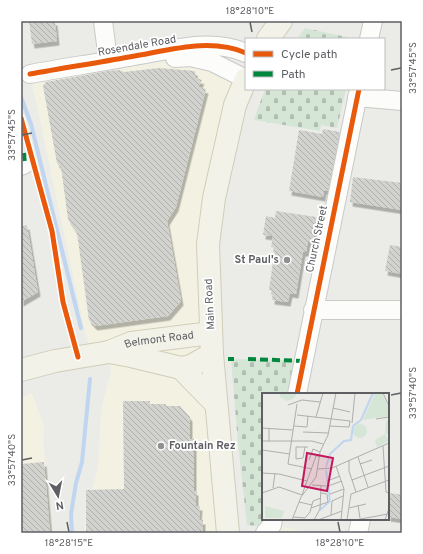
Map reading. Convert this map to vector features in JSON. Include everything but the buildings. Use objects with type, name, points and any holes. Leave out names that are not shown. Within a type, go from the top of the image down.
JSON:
[{"type":"main road","points":[[269,38],[281,21]]},
{"type":"main road","name":"Main Road","points":[[228,533],[216,404],[208,267],[210,222],[214,198],[235,105],[245,81]]},
{"type":"main road","name":"Belmont Road","points":[[21,370],[55,361],[109,352],[131,343],[212,344]]},
{"type":"main road","points":[[181,368],[191,366],[212,344]]},
{"type":"main road","name":"Belmont Road","points":[[109,352],[181,368]]},
{"type":"main road","points":[[181,368],[216,404]]},
{"type":"street","points":[[103,21],[108,60]]},
{"type":"street","points":[[369,38],[373,21]]},
{"type":"street","name":"Rosendale Road","points":[[30,74],[130,57],[161,50],[207,45],[234,48],[245,53]]},
{"type":"street","name":"Rosendale Road","points":[[130,57],[190,57],[202,59],[212,62],[245,78]]},
{"type":"street","points":[[358,93],[402,101]]},
{"type":"street","name":"Church Street","points":[[297,393],[358,93]]},
{"type":"street","points":[[313,310],[402,310]]},
{"type":"street","points":[[265,533],[272,525],[273,520]]},
{"type":"street","points":[[358,533],[361,520]]},
{"type":"shaded area","points":[[172,58],[245,79],[214,198],[228,533],[84,533],[86,515],[98,467],[101,409],[111,372],[109,352],[92,356],[85,332],[30,74]]},
{"type":"shaded area","points":[[32,393],[45,429],[43,437],[52,533],[21,533],[21,398]]},
{"type":"shaded area","points":[[272,525],[314,533],[265,533]]},
{"type":"green space","points":[[305,28],[351,38],[298,38]]},
{"type":"green space","points":[[265,90],[346,90],[337,128],[321,125],[320,131],[254,120]]},
{"type":"green space","points":[[231,359],[294,360],[288,393],[262,393],[262,520],[264,520],[259,526],[247,525]]},
{"type":"waterway","points":[[21,97],[31,124],[81,328]]},
{"type":"waterway","points":[[72,533],[71,514],[76,483],[82,462],[90,379]]},
{"type":"marked path","points":[[24,153],[25,164]]},
{"type":"marked path","points":[[228,359],[234,359]]},
{"type":"marked path","points":[[248,359],[303,361]]},
{"type":"cycle path","points":[[30,74],[188,47],[217,46],[232,48],[245,53]]},
{"type":"cycle path","points":[[297,393],[359,90]]},
{"type":"cycle path","points":[[21,118],[52,231],[63,302],[78,357]]},
{"type":"place","name":"St Paul's","points":[[287,260]]},
{"type":"place","name":"Fountain Rez","points":[[161,446]]}]
